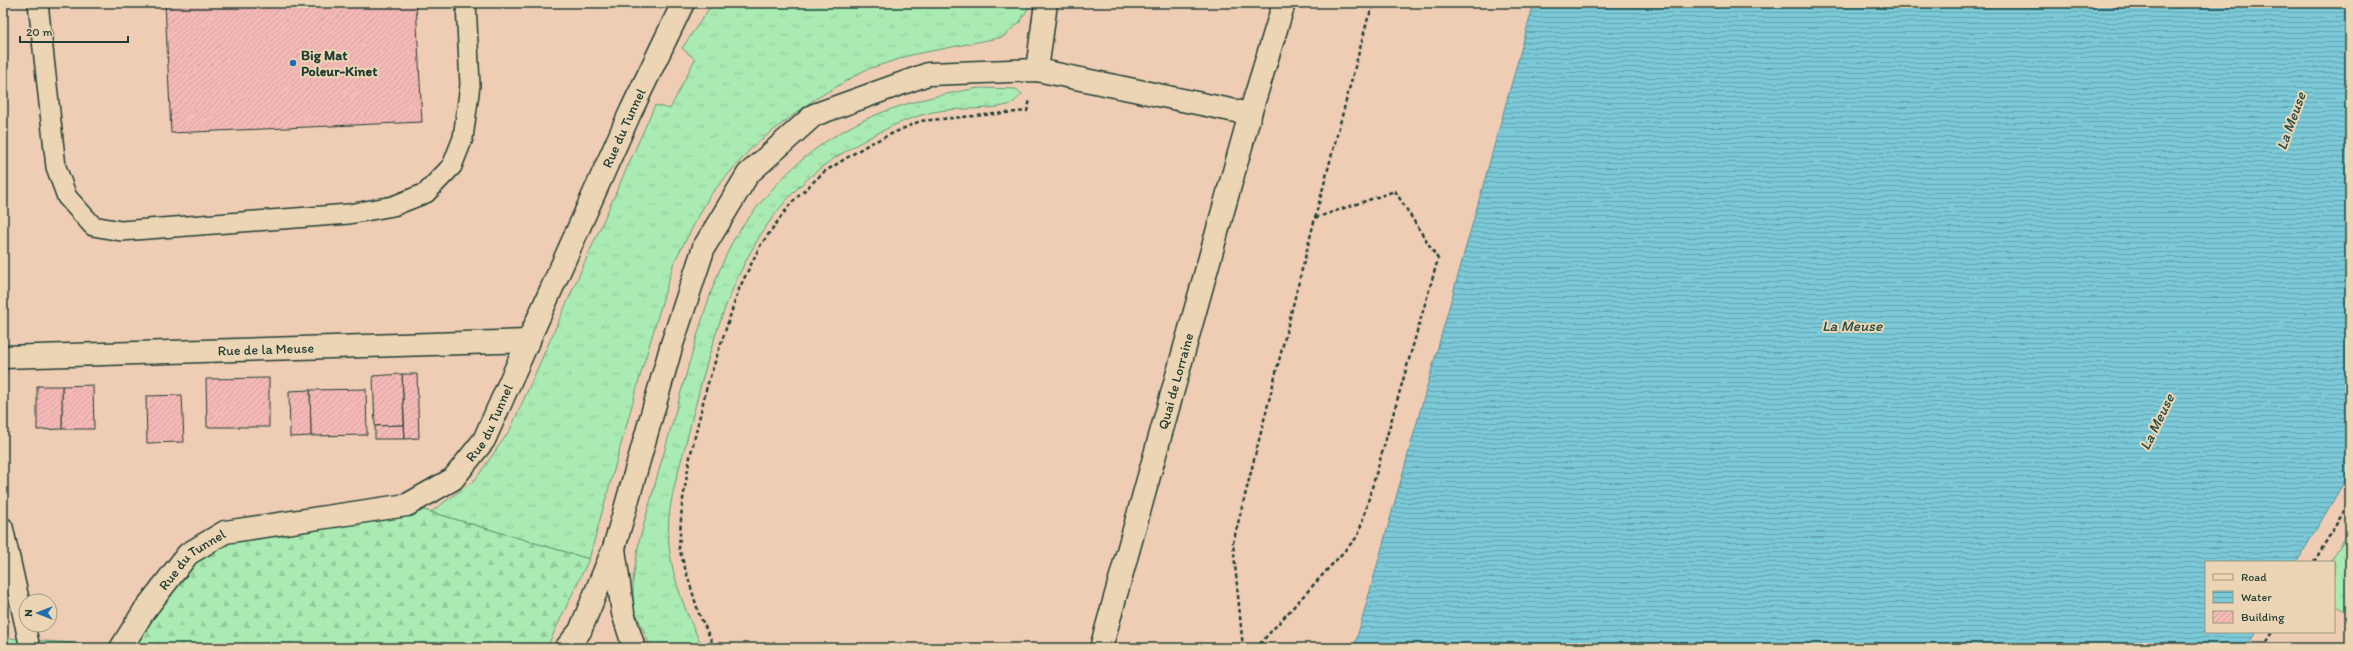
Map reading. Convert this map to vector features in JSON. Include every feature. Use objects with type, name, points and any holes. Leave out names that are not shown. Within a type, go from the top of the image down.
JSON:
[{"type":"main road","name":"Rue du Tunnel","points":[[122,648],[144,611],[188,554],[225,532],[407,505],[453,478],[484,440],[630,113],[683,3]]},
{"type":"main road","points":[[1037,70],[1046,3]]},
{"type":"main road","name":"Quai de Lorraine","points":[[1101,648],[1250,114],[1284,3]]},
{"type":"main road","points":[[566,648],[580,631],[614,548],[672,344],[704,247],[748,174],[814,115],[928,74],[1037,70],[1250,114]]},
{"type":"main road","name":"Rue de la Meuse","points":[[3,356],[529,341]]},
{"type":"main road","points":[[614,548],[623,613],[634,648]]},
{"type":"lane","points":[[38,3],[56,167],[67,197],[93,226],[121,231],[349,214],[393,206],[426,193],[452,166],[463,138],[470,86],[466,3]]},
{"type":"lane","points":[[3,527],[30,648]]},
{"type":"path","points":[[1243,648],[1233,543],[1314,218],[1368,18],[1375,3]]},
{"type":"path","points":[[715,648],[699,614],[679,548],[682,505],[690,457],[707,386],[739,290],[760,246],[791,203],[824,172],[869,144],[920,121],[1027,111],[1037,70]]},
{"type":"path","points":[[1256,648],[1358,536],[1438,259],[1395,191],[1314,218]]},
{"type":"path","points":[[2315,561],[2350,501]]},
{"type":"path","points":[[2263,648],[2272,633]]},
{"type":"green space","points":[[713,3],[1031,3],[1020,22],[1003,37],[911,55],[865,70],[812,101],[754,145],[710,195],[674,262],[589,559],[431,512],[475,480],[510,430],[655,105],[670,109],[695,59],[682,48]]},
{"type":"green space","points":[[979,88],[1016,89],[1022,94],[1014,102],[999,107],[951,110],[921,115],[897,124],[863,141],[841,154],[807,179],[779,209],[756,242],[738,278],[722,316],[709,356],[677,476],[669,518],[669,546],[677,586],[686,611],[703,648],[651,648],[633,606],[633,580],[639,542],[704,312],[722,265],[735,237],[759,205],[782,179],[806,157],[830,139],[857,124],[884,112],[945,94]]},
{"type":"green space","points":[[407,505],[589,559],[548,645],[543,648],[122,648],[144,611],[225,532]]},
{"type":"green space","points":[[2350,530],[2350,615],[2335,605],[2335,561],[2331,561]]},
{"type":"green space","points":[[6,638],[123,647],[8,648]]},
{"type":"water","name":"La Meuse","points":[[1534,3],[2350,3],[2350,472],[2298,561],[2205,561],[2205,633],[2255,633],[2246,648],[1354,648]]},
{"type":"building","name":"Big Mat Poleur-Kinet","points":[[165,3],[416,3],[422,122],[171,133]]},
{"type":"building","points":[[402,374],[417,374],[419,438],[405,439]]},
{"type":"building","points":[[402,374],[404,425],[375,426],[373,376]]},
{"type":"building","points":[[269,378],[269,427],[207,427],[206,379]]},
{"type":"building","points":[[93,385],[94,429],[62,429],[62,386]]},
{"type":"building","points":[[37,386],[62,386],[62,429],[37,430]]},
{"type":"building","points":[[366,389],[367,435],[311,436],[310,390]]},
{"type":"building","points":[[310,390],[311,436],[290,437],[289,391]]},
{"type":"building","points":[[182,395],[184,442],[147,443],[146,396]]},
{"type":"building","points":[[404,425],[405,439],[375,439],[375,426]]},
{"type":"place","name":"Big Mat Poleur-Kinet","points":[[293,63]]}]
